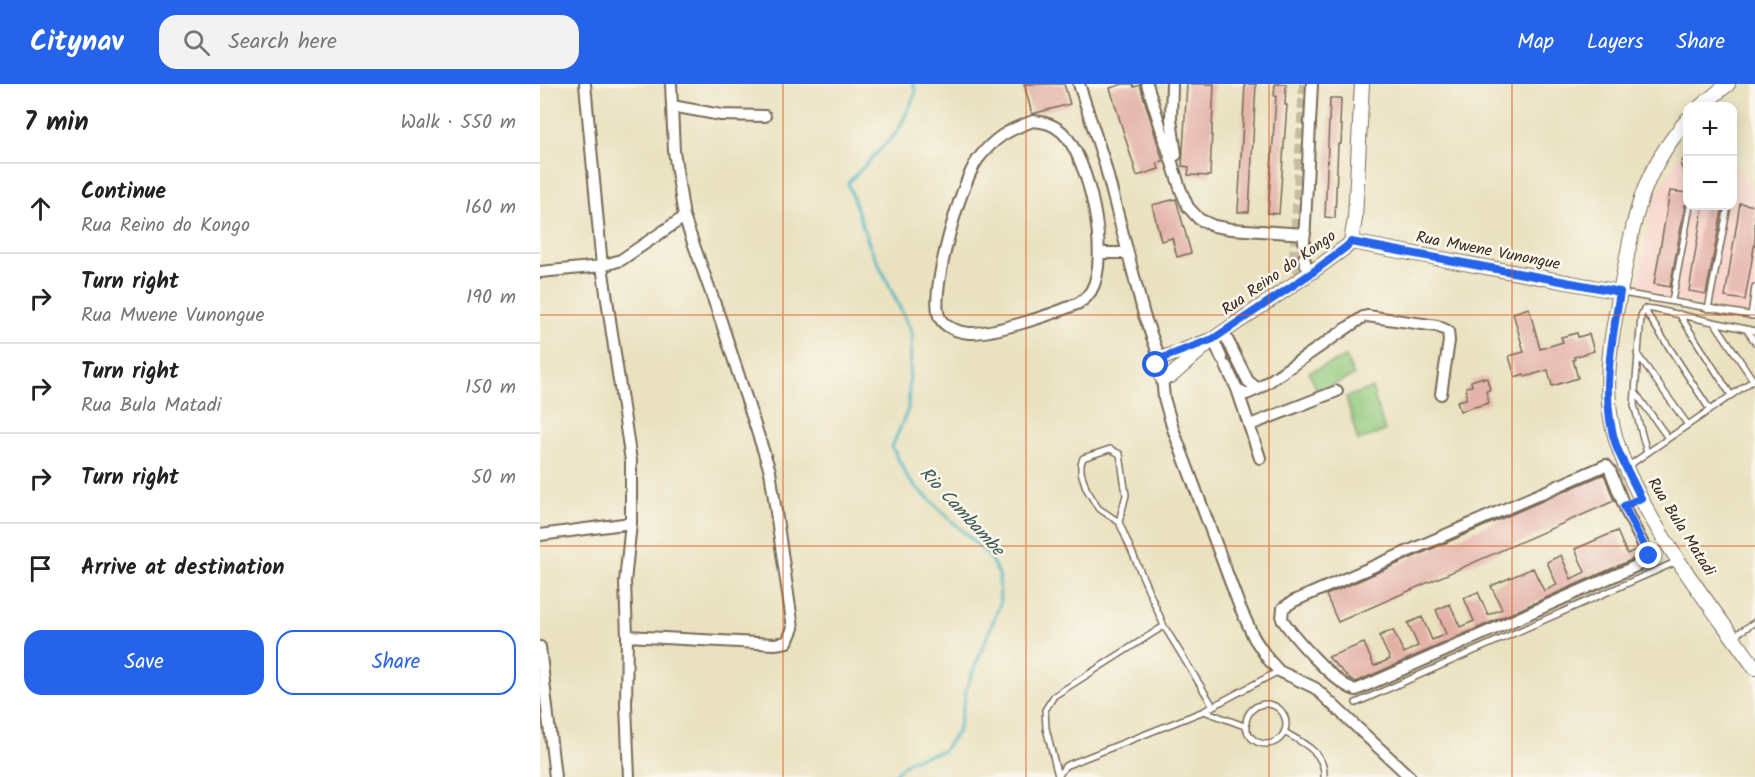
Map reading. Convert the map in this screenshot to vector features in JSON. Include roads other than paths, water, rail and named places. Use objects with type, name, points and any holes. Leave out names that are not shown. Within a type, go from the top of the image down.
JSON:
[{"type":"street","points":[[585,84],[602,266],[631,461],[631,523],[625,582],[629,777]]},
{"type":"street","points":[[627,636],[775,644],[787,642],[793,628],[770,471],[684,217],[674,151],[670,84]]},
{"type":"street","points":[[1079,84],[1104,161],[1144,315],[1160,359],[1156,365],[1157,371],[1162,377],[1164,398],[1173,429],[1239,605],[1254,638],[1279,671],[1315,688],[1410,777]]},
{"type":"street","points":[[1148,84],[1180,188],[1188,207],[1199,219],[1214,226],[1231,229],[1305,234]]},
{"type":"street","points":[[1172,84],[1173,140],[1177,161],[1194,204],[1204,215],[1216,220],[1296,227],[1305,234]]},
{"type":"street","points":[[1305,234],[1312,84]]},
{"type":"street","name":"Rua Reino do Kongo","points":[[1162,377],[1171,376],[1219,336],[1313,272],[1351,242],[1355,219],[1362,84]]},
{"type":"street","points":[[1706,102],[1728,84]]},
{"type":"street","points":[[672,106],[721,115],[765,116]]},
{"type":"street","points":[[1033,122],[1047,122],[1062,132],[1083,168],[1096,218],[1099,253],[1092,289],[1085,299],[1075,305],[986,332],[957,331],[946,326],[939,316],[942,270],[955,212],[965,183],[977,161],[993,142],[1009,130],[1033,122]]},
{"type":"street","name":"Rua Bula Matadi","points":[[1683,125],[1672,137],[1649,173],[1635,214],[1611,354],[1608,402],[1617,446],[1643,501],[1679,560],[1755,668]]},
{"type":"street","points":[[540,272],[602,266],[621,260],[684,217]]},
{"type":"street","name":"Rua Mwene Vunongue","points":[[1351,242],[1620,292]]},
{"type":"street","points":[[1099,253],[1128,253]]},
{"type":"street","points":[[1304,258],[1306,265],[1313,272]]},
{"type":"street","points":[[1237,389],[1247,394],[1258,389],[1367,315],[1437,326],[1448,330],[1449,341],[1441,394]]},
{"type":"street","points":[[1219,336],[1239,362],[1248,381],[1258,389]]},
{"type":"street","points":[[1219,336],[1226,364],[1237,389],[1260,458]]},
{"type":"street","name":"Rua Reino do Kongo","points":[[1160,359],[1219,336]]},
{"type":"street","points":[[1226,364],[1237,365],[1239,362]]},
{"type":"street","points":[[1250,425],[1337,391]]},
{"type":"street","points":[[1606,465],[1610,470],[1626,509],[1646,548],[1649,556],[1646,561],[1360,689],[1348,687],[1314,658],[1286,626],[1281,616],[1283,608],[1294,601],[1601,466],[1606,465]]},
{"type":"street","points":[[1626,509],[1643,501]]},
{"type":"street","points":[[540,535],[631,523]]},
{"type":"street","points":[[540,647],[555,777]]},
{"type":"lane","points":[[1672,302],[1689,210]]},
{"type":"lane","points":[[1708,309],[1727,210]]},
{"type":"lane","points":[[1620,292],[1753,316],[1755,287]]},
{"type":"lane","points":[[1644,309],[1641,316],[1637,354],[1634,405],[1647,453]]},
{"type":"lane","points":[[1644,309],[1679,314],[1755,331]]},
{"type":"lane","points":[[1644,309],[1710,410]]},
{"type":"lane","points":[[1679,314],[1731,395]]},
{"type":"lane","points":[[1626,467],[1754,380],[1714,322]]},
{"type":"lane","points":[[1747,330],[1755,342]]},
{"type":"lane","points":[[1637,354],[1688,425]]},
{"type":"lane","points":[[1634,391],[1668,438]]},
{"type":"lane","points":[[1119,522],[1126,495],[1120,454],[1110,449],[1083,458],[1080,464],[1086,488],[1098,508],[1119,522],[1164,626],[1213,706]]},
{"type":"lane","points":[[1356,703],[1679,560]]},
{"type":"lane","points":[[1733,637],[1755,622]]},
{"type":"lane","points":[[1058,776],[1046,728],[1045,710],[1054,696],[1164,626]]},
{"type":"lane","points":[[1058,776],[1065,766],[1204,711],[1279,671]]},
{"type":"lane","points":[[1267,704],[1274,706],[1283,714],[1286,726],[1277,741],[1265,744],[1253,739],[1247,727],[1247,720],[1254,708],[1267,704]]},
{"type":"lane","points":[[1204,711],[1247,727]]},
{"type":"lane","points":[[1284,732],[1313,749],[1322,761],[1324,777]]},
{"type":"waterway","name":"Rio Cambambe","points":[[891,777],[910,760],[943,751],[958,731],[967,687],[1000,604],[999,574],[988,555],[909,480],[892,447],[908,409],[912,333],[869,244],[848,183],[898,131],[916,92],[913,84]]},
{"type":"tunnel","points":[[1304,84],[1294,258],[1295,265],[1304,277]]}]
